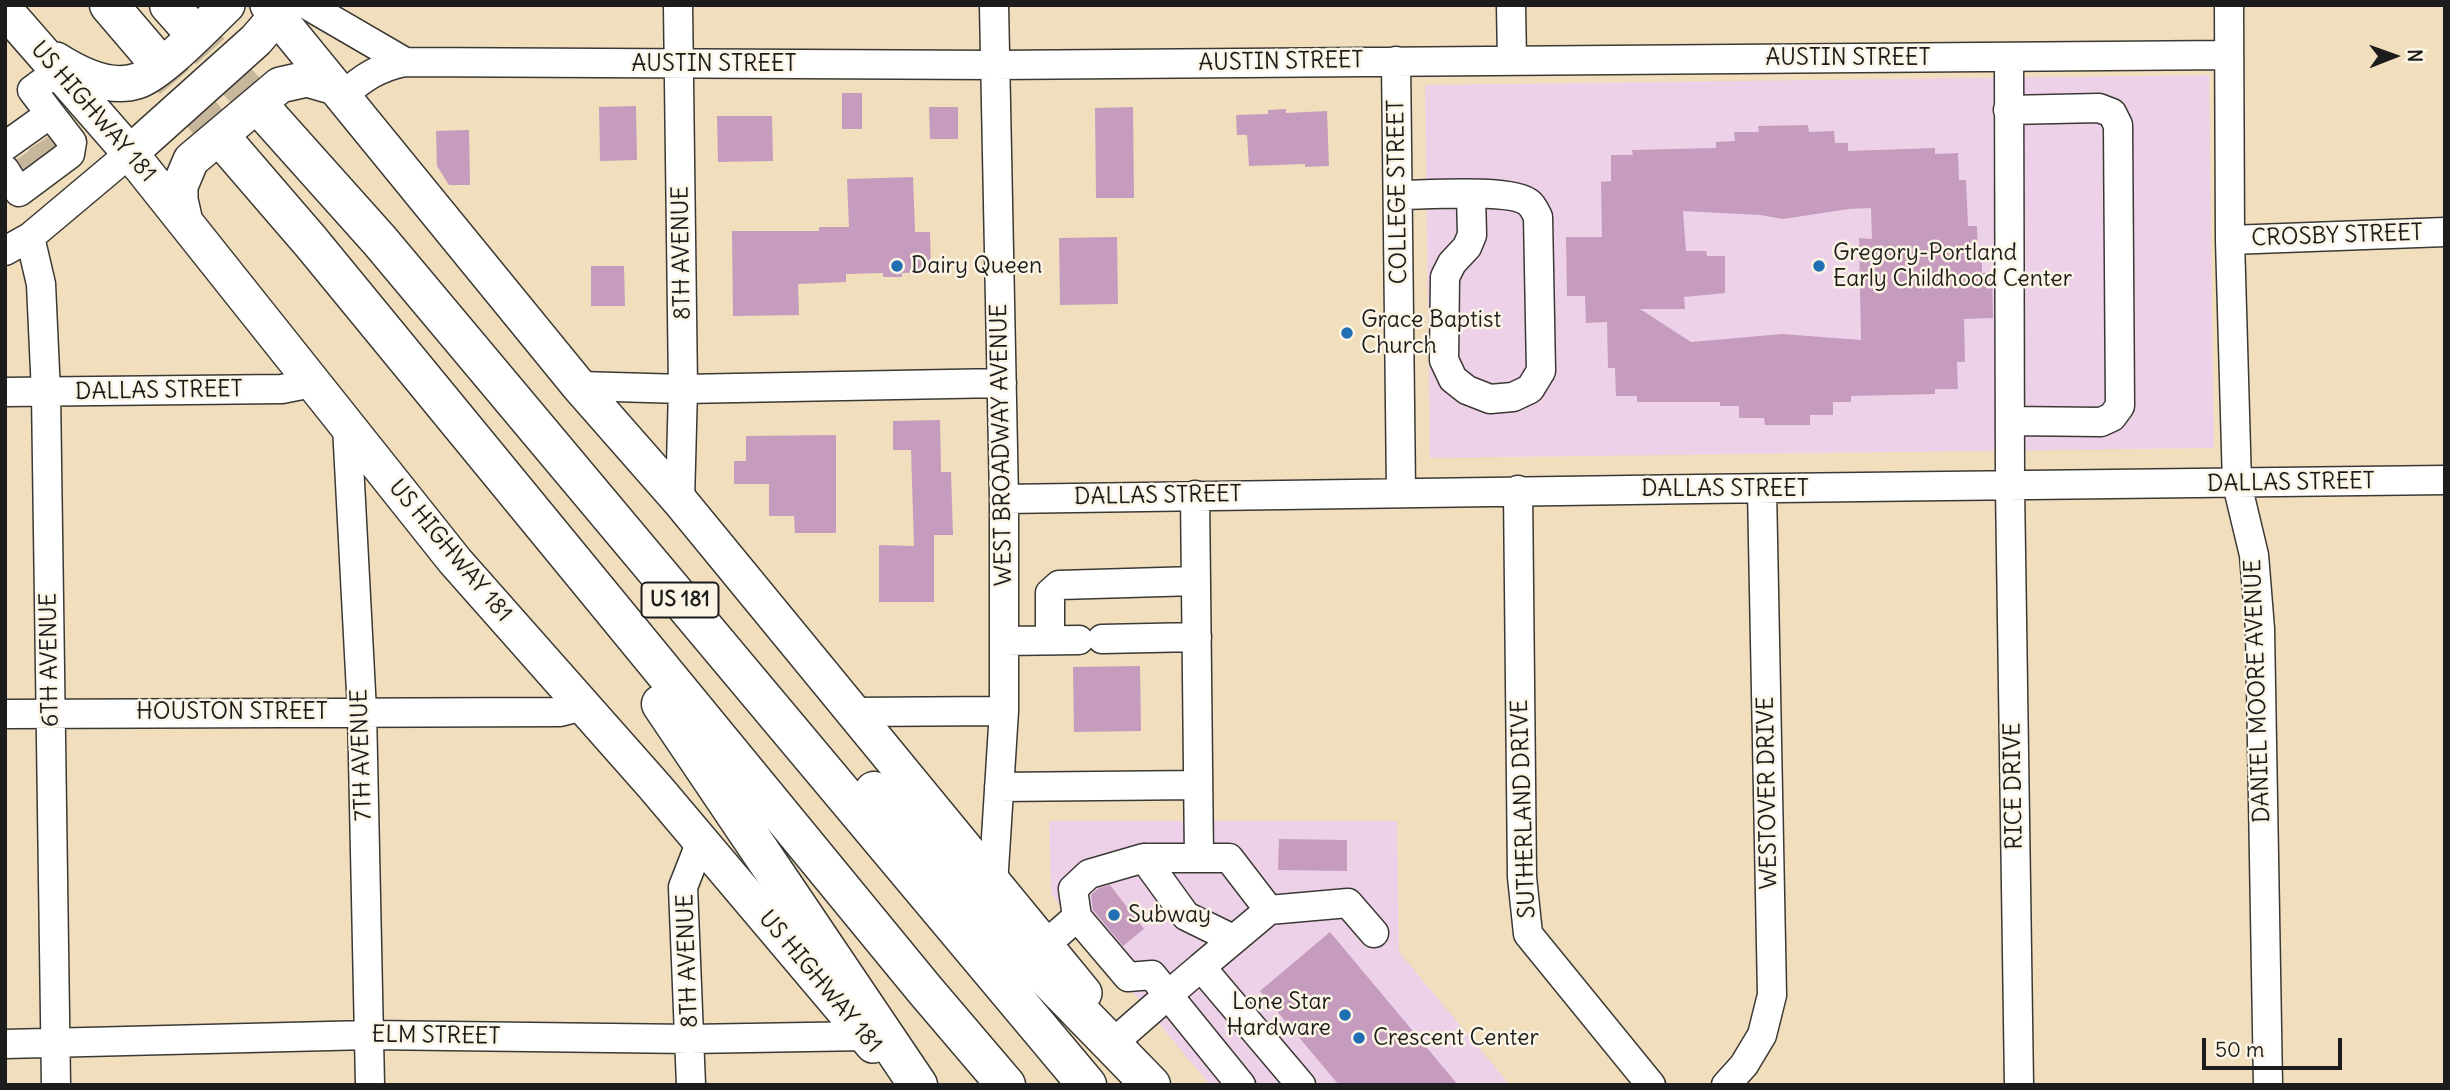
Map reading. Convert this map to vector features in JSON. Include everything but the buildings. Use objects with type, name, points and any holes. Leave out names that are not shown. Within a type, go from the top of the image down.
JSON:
[{"type":"highway","points":[[109,5],[150,53]]},
{"type":"highway","name":"US 181","points":[[270,118],[380,241],[1087,1085]]},
{"type":"highway","name":"US 181","points":[[230,148],[311,242],[1006,1085]]},
{"type":"highway","points":[[380,241],[973,902],[1151,1085]]},
{"type":"highway","points":[[311,242],[671,718],[918,1085]]},
{"type":"main road","points":[[50,61],[93,78],[114,83],[134,82],[150,76],[227,5]]},
{"type":"main road","points":[[130,153],[256,40],[285,8],[339,91],[579,386],[680,501],[1160,1085]]},
{"type":"main road","name":"US HIGHWAY 181","points":[[5,10],[130,153],[456,561],[701,841],[905,1085]]},
{"type":"main road","points":[[185,222],[180,186],[191,160],[280,85],[307,79],[339,91]]},
{"type":"street","name":"8TH AVENUE","points":[[678,5],[683,389],[680,501]]},
{"type":"street","name":"WEST BROADWAY AVENUE","points":[[993,885],[1004,711],[1004,499],[995,5]]},
{"type":"street","points":[[1511,5],[1512,61]]},
{"type":"street","name":"DANIEL MOORE AVENUE","points":[[2229,5],[2230,240],[2237,484],[2254,555],[2260,629],[2268,1085]]},
{"type":"street","points":[[285,8],[405,62]]},
{"type":"street","name":"AUSTIN STREET","points":[[339,91],[385,66],[405,62],[995,65],[2230,55]]},
{"type":"street","name":"RICE DRIVE","points":[[2008,57],[2010,487],[2019,1085]]},
{"type":"street","points":[[50,61],[32,90],[32,154],[71,204]]},
{"type":"street","name":"COLLEGE STREET","points":[[1396,61],[1401,491]]},
{"type":"street","points":[[2008,110],[2099,108],[2112,113],[2118,125],[2120,406],[2112,417],[2101,422],[2010,421]]},
{"type":"street","points":[[5,251],[30,237],[130,153]]},
{"type":"street","points":[[1398,195],[1471,194],[1508,194],[1529,202],[1538,217],[1541,371],[1530,389],[1513,397],[1490,399],[1467,390],[1453,379],[1444,360],[1445,277],[1452,263],[1468,247],[1472,236],[1471,194]]},
{"type":"street","name":"CROSBY STREET","points":[[2230,240],[2445,232]]},
{"type":"street","name":"6TH AVENUE","points":[[30,237],[41,284],[46,393],[56,1085]]},
{"type":"street","name":"DALLAS STREET","points":[[5,393],[282,388],[312,383]]},
{"type":"street","points":[[579,386],[683,389],[1002,383]]},
{"type":"street","name":"7TH AVENUE","points":[[347,426],[362,711],[370,1085]]},
{"type":"street","name":"DALLAS STREET","points":[[1004,499],[1401,491],[2010,487],[2445,480]]},
{"type":"street","name":"WESTOVER DRIVE","points":[[1727,1085],[1744,1065],[1762,1035],[1772,995],[1762,489]]},
{"type":"street","name":"SUTHERLAND DRIVE","points":[[1518,490],[1522,877],[1528,934],[1651,1085]]},
{"type":"street","points":[[1195,495],[1199,858]]},
{"type":"street","points":[[1050,640],[1050,593],[1059,585],[1196,582]]},
{"type":"street","points":[[1004,641],[1197,637]]},
{"type":"street","name":"HOUSTON STREET","points":[[5,714],[561,712],[583,706]]},
{"type":"street","points":[[851,712],[1004,711]]},
{"type":"street","points":[[999,787],[1198,785]]},
{"type":"street","name":"8TH AVENUE","points":[[691,1085],[683,887],[701,841]]},
{"type":"street","points":[[1144,858],[1186,916],[1233,939]]},
{"type":"street","points":[[1241,1085],[1152,975],[1128,977],[1077,918],[1073,889],[1089,874],[1144,858],[1229,858],[1269,910]]},
{"type":"street","points":[[1120,1037],[1269,910],[1349,903],[1374,933]]},
{"type":"street","points":[[1044,946],[1077,918]]},
{"type":"street","points":[[1201,967],[1301,1085]]},
{"type":"street","name":"ELM STREET","points":[[5,1044],[369,1035],[690,1039],[866,1036]]},
{"type":"shaded area","name":"Gregory-Portland Early Childhood Center","points":[[2209,75],[2214,448],[1430,458],[1425,85]]},
{"type":"shaded area","points":[[1049,821],[1397,821],[1399,952],[1510,1085],[1210,1085],[1051,894]]},
{"type":"tunnel","points":[[185,23],[270,118]]},
{"type":"tunnel","points":[[150,53],[230,148]]},
{"type":"tunnel","points":[[40,142],[52,160]]},
{"type":"tunnel","points":[[20,157],[32,174]]},
{"type":"place","name":"Dairy Queen","points":[[897,266]]},
{"type":"place","name":"Gregory-Portland Early Childhood Center","points":[[1819,266]]},
{"type":"place","name":"Grace Baptist Church","points":[[1347,333]]},
{"type":"place","name":"Subway","points":[[1114,915]]},
{"type":"place","name":"Lone Star Hardware","points":[[1345,1015]]},
{"type":"place","name":"Crescent Center","points":[[1359,1038]]}]
